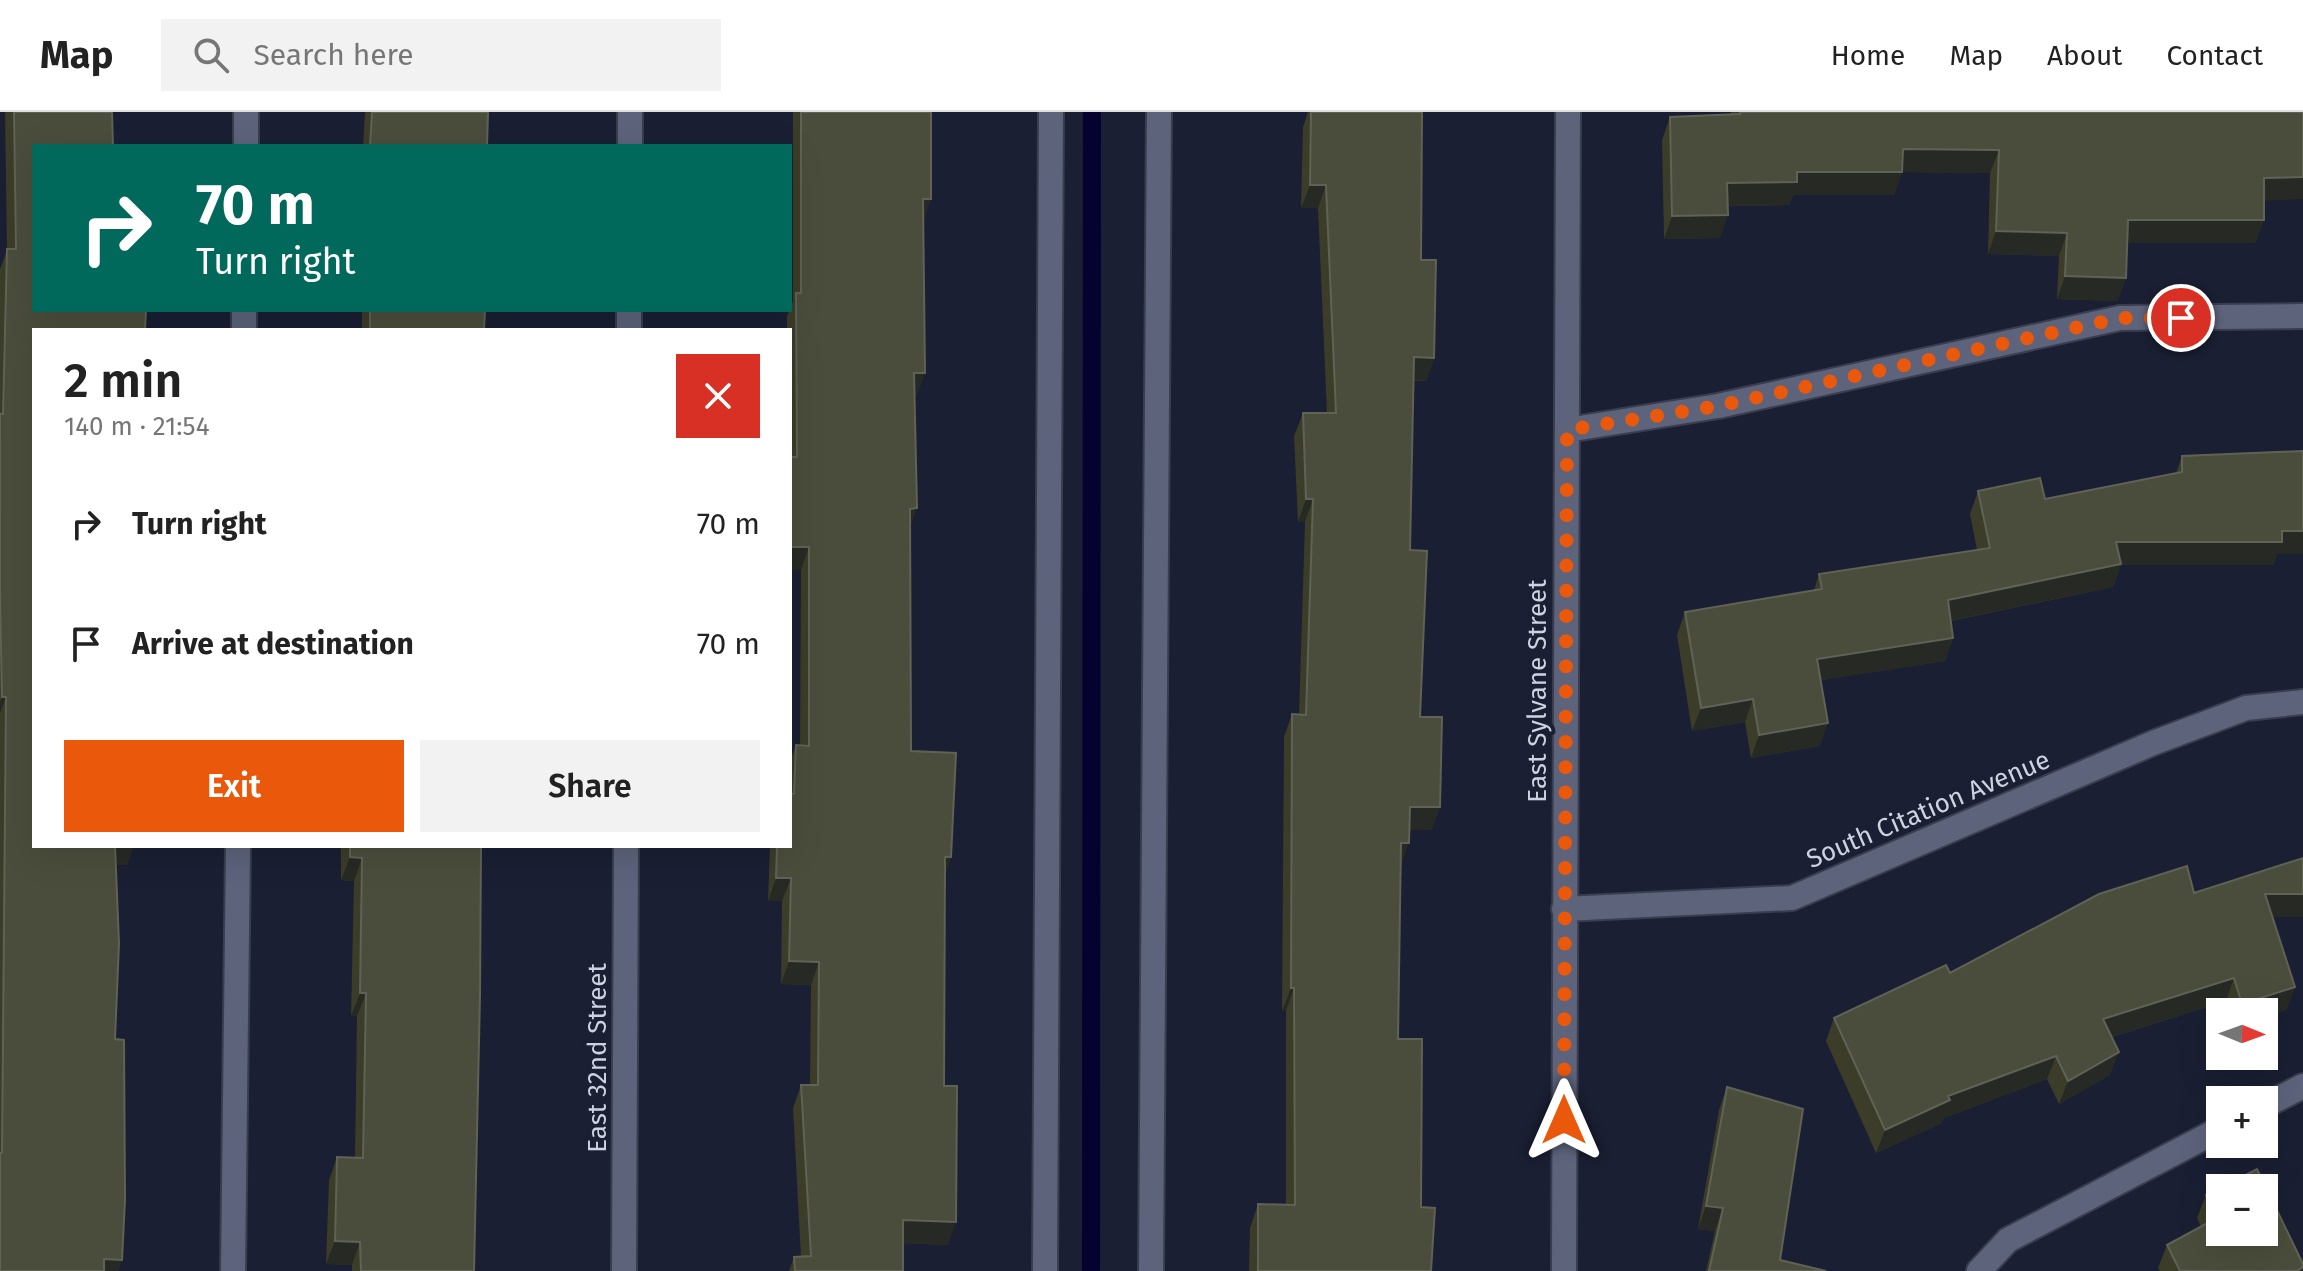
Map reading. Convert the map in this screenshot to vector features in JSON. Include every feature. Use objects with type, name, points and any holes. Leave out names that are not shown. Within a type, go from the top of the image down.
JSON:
[{"type":"street","points":[[246,112],[246,144]]},
{"type":"street","points":[[630,112],[630,144]]},
{"type":"street","points":[[1045,1271],[1051,112]]},
{"type":"street","points":[[1151,1271],[1159,112]]},
{"type":"street","name":"East Sylvane Street","points":[[1564,1271],[1568,112]]},
{"type":"street","points":[[1567,430],[1718,406],[2120,318],[2303,316]]},
{"type":"street","name":"South Citation Avenue","points":[[1564,909],[1792,898],[2153,743],[2246,708],[2303,702]]},
{"type":"street","points":[[233,1271],[238,848]]},
{"type":"street","name":"East 32nd Street","points":[[624,1271],[626,848]]},
{"type":"street","points":[[2278,1099],[2303,1086]]},
{"type":"street","points":[[1979,1271],[2008,1240],[2206,1136]]},
{"type":"building","points":[[14,112],[112,112],[113,144],[32,144],[32,312],[146,312],[145,328],[32,328],[32,848],[115,848],[119,943],[115,1039],[124,1040],[125,1200],[122,1260],[104,1259],[104,1271],[0,1271],[6,697],[2,697],[0,414],[3,414],[7,249],[16,249]]},
{"type":"building","points":[[372,112],[488,112],[487,144],[370,144]]},
{"type":"building","points":[[801,112],[931,112],[931,199],[923,199],[925,373],[914,373],[917,508],[910,509],[911,751],[956,753],[951,857],[945,857],[944,1086],[957,1086],[956,1222],[903,1220],[903,1271],[795,1271],[794,1257],[811,1256],[801,1085],[818,1085],[819,962],[789,961],[791,878],[776,878],[777,848],[792,848],[796,745],[809,746],[809,547],[792,547],[792,457],[797,457],[796,293],[801,293]]},
{"type":"building","points":[[1311,112],[1422,112],[1421,260],[1436,260],[1434,358],[1414,357],[1410,550],[1427,551],[1420,717],[1442,717],[1440,807],[1410,807],[1409,843],[1401,843],[1398,1039],[1422,1039],[1421,1207],[1435,1208],[1431,1271],[1258,1271],[1258,1204],[1295,1205],[1294,988],[1291,988],[1292,714],[1306,715],[1313,499],[1306,499],[1303,413],[1336,413],[1326,185],[1310,185]]},
{"type":"building","points":[[1740,112],[2303,112],[2303,177],[2264,178],[2264,220],[2128,220],[2126,278],[2065,276],[2067,233],[1996,231],[1999,150],[1903,149],[1902,172],[1797,172],[1797,182],[1727,183],[1728,215],[1672,216],[1670,117]]},
{"type":"building","points":[[370,312],[485,312],[484,328],[370,328]]},
{"type":"building","points":[[2303,451],[2303,531],[2282,531],[2282,542],[2116,542],[2121,564],[1948,600],[1953,638],[1817,659],[1828,723],[1759,735],[1753,699],[1701,708],[1685,612],[1822,589],[1819,574],[1990,548],[1978,491],[2040,478],[2045,499],[2182,472],[2182,456]]},
{"type":"building","points":[[350,848],[481,848],[474,1271],[361,1271],[360,1242],[335,1241],[337,1157],[363,1158],[366,993],[360,993],[362,858],[350,857]]},
{"type":"building","points":[[2303,858],[2303,894],[2265,894],[2295,987],[2261,998],[2240,998],[2234,978],[2103,1019],[2119,1052],[2068,1081],[2056,1056],[1948,1096],[1950,1100],[1885,1130],[1834,1018],[1946,965],[1950,973],[2099,894],[2187,866],[2194,893]]},
{"type":"building","points":[[1727,1087],[1803,1109],[1780,1260],[1826,1271],[1709,1271],[1723,1208],[1706,1206]]},
{"type":"building","points":[[2278,1212],[2303,1267],[2297,1271],[2180,1271],[2167,1245],[2206,1224],[2206,1246],[2278,1246]]},
{"type":"waterway","points":[[1091,1271],[1092,112]]},
{"type":"route","points":[[1564,1120],[1567,430],[1718,406],[2120,318],[2181,318]]}]
